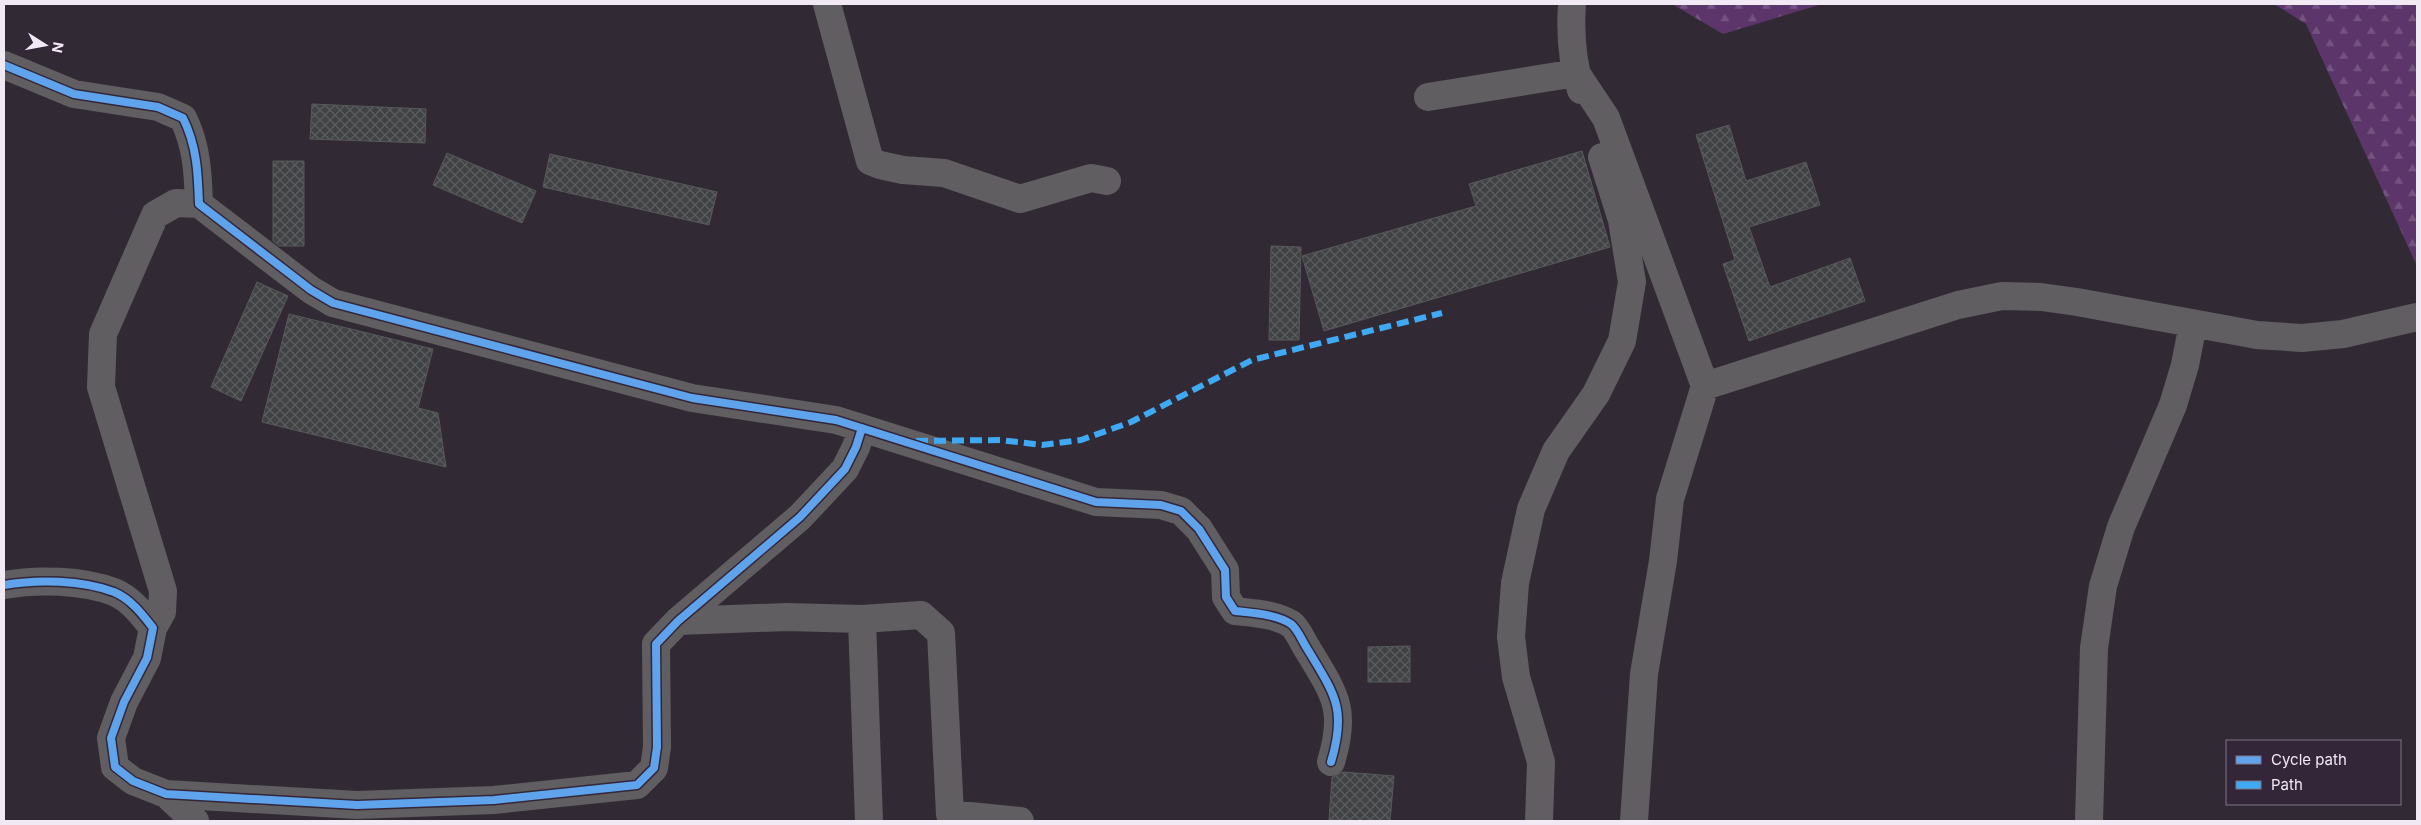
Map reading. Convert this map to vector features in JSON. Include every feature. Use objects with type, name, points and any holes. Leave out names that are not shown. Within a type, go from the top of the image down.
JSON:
[{"type":"street","points":[[827,4],[870,161],[880,166],[903,170],[944,173],[1020,199],[1090,178],[1107,181]]},
{"type":"street","points":[[1539,821],[1542,762],[1516,677],[1511,638],[1515,583],[1531,509],[1556,451],[1596,394],[1622,341],[1632,282],[1622,220],[1576,73],[1570,28],[1572,4]]},
{"type":"street","points":[[4,65],[74,94],[158,107],[183,118],[193,137],[200,204]]},
{"type":"street","points":[[1428,97],[1576,73]]},
{"type":"street","points":[[1576,73],[1606,118],[1705,386],[1670,498],[1663,561],[1644,674],[1634,821]]},
{"type":"street","points":[[862,428],[856,447],[845,469],[800,517],[678,621],[656,644],[657,747],[654,768],[637,785],[494,800],[358,805],[166,794],[133,781],[114,767],[110,738],[124,702],[147,658],[153,628],[162,612],[163,591],[101,387],[103,334],[155,215],[176,203],[200,204],[311,290],[333,302],[692,398],[836,420],[862,428],[1096,502],[1161,505],[1181,510],[1199,529],[1225,570],[1226,597],[1235,611],[1264,615],[1292,625],[1329,685],[1340,714],[1337,743],[1331,762]]},
{"type":"street","points":[[1705,386],[1958,304],[2002,296],[2041,297],[2077,302],[2256,335],[2302,338],[2343,334],[2417,317]]},
{"type":"street","points":[[2089,821],[2094,648],[2103,586],[2121,526],[2173,405],[2193,324]]},
{"type":"street","points":[[4,585],[21,582],[77,584],[115,592],[138,608],[153,628]]},
{"type":"street","points":[[678,621],[786,617],[862,619],[921,615],[941,634],[950,814],[1020,821]]},
{"type":"street","points":[[862,619],[868,821]]},
{"type":"street","points":[[166,794],[194,821]]},
{"type":"green space","points":[[1672,4],[1822,4],[1723,34]]},
{"type":"green space","points":[[2274,4],[2417,4],[2417,266],[2306,24]]},
{"type":"building","points":[[312,104],[426,109],[425,143],[310,139]]},
{"type":"building","points":[[1729,125],[1746,181],[1806,162],[1820,205],[1749,227],[1770,287],[1850,258],[1865,301],[1749,341],[1723,264],[1735,260],[1696,135]]},
{"type":"building","points":[[1582,151],[1610,247],[1324,331],[1302,256],[1476,206],[1469,184]]},
{"type":"building","points":[[447,153],[536,191],[522,223],[433,185]]},
{"type":"building","points":[[550,154],[717,192],[709,225],[543,187]]},
{"type":"building","points":[[273,161],[304,161],[304,246],[279,246],[273,241]]},
{"type":"building","points":[[1271,246],[1301,247],[1299,340],[1269,340]]},
{"type":"building","points":[[257,282],[288,296],[241,401],[211,387]]},
{"type":"building","points":[[289,314],[433,349],[418,408],[438,413],[446,467],[262,422]]},
{"type":"building","points":[[1410,646],[1410,682],[1368,682],[1368,647]]},
{"type":"building","points":[[1343,772],[1394,776],[1390,821],[1329,820],[1332,777]]},
{"type":"marked path","points":[[916,441],[1000,440],[1042,445],[1081,440],[1131,422],[1252,360],[1442,313]]},
{"type":"cycle path","points":[[4,65],[74,94],[158,107],[183,118],[194,150],[199,204],[311,290],[333,303],[692,398],[836,420],[1096,502],[1161,505],[1181,511],[1199,529],[1225,570],[1226,597],[1235,611],[1264,614],[1294,626],[1325,679],[1336,703],[1338,728],[1331,762]]},
{"type":"cycle path","points":[[4,585],[45,581],[74,583],[101,588],[114,592],[126,599],[153,628],[147,658],[124,702],[111,738],[115,767],[133,781],[166,794],[357,805],[494,800],[637,785],[654,768],[657,747],[656,644],[678,621],[800,517],[845,469],[856,447],[862,428]]}]
